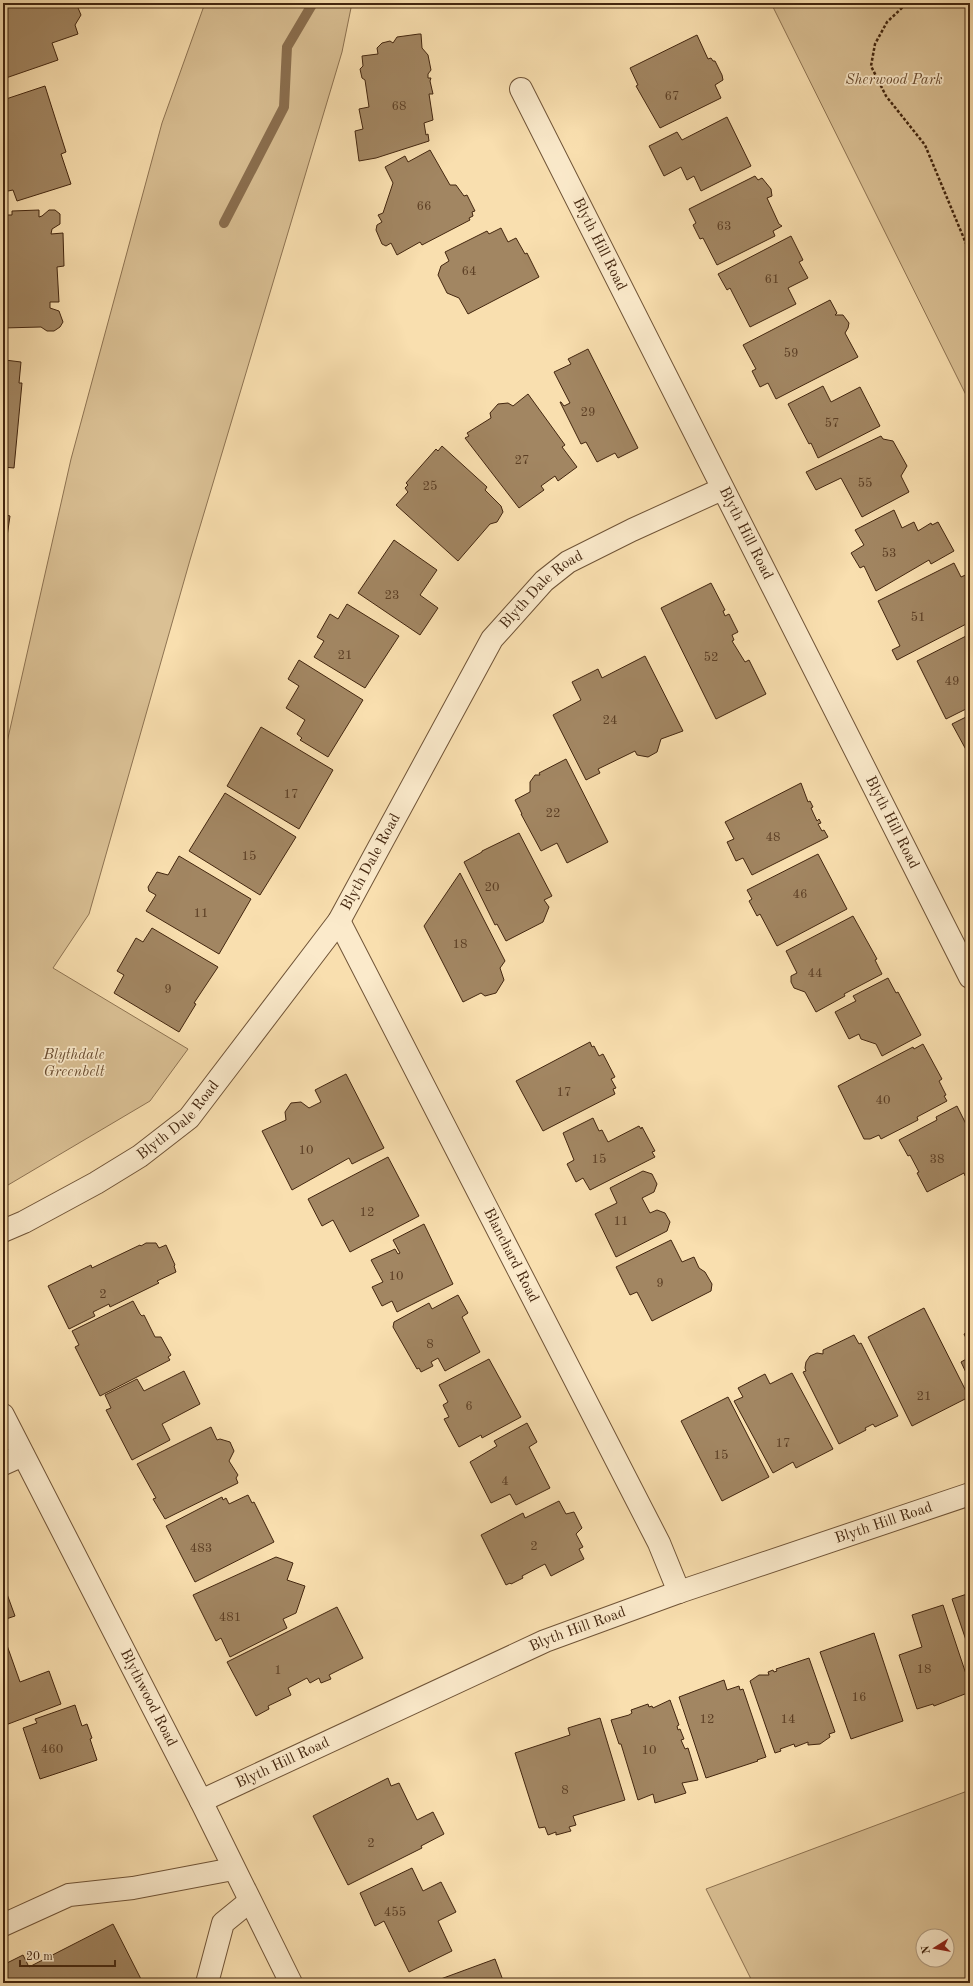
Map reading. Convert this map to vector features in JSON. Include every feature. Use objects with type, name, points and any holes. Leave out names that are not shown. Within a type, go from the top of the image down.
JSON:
[{"type":"street","name":"Blyth Hill Road","points":[[521,89],[970,977]]},
{"type":"street","name":"Blyth Dale Road","points":[[3,1231],[96,1183],[140,1156],[189,1118],[339,921],[492,639],[516,610],[544,581],[568,562],[668,513],[722,489]]},
{"type":"street","name":"Blanchard Road","points":[[339,921],[652,1529],[680,1592]]},
{"type":"street","name":"Blythwood Road","points":[[3,1415],[201,1802],[291,1983]]},
{"type":"street","points":[[3,1464],[23,1455]]},
{"type":"street","name":"Blyth Hill Road","points":[[201,1802],[545,1641],[680,1592],[970,1494]]},
{"type":"street","points":[[3,1925],[69,1894],[133,1888],[233,1869]]},
{"type":"street","points":[[207,1983],[223,1923],[250,1901]]},
{"type":"path","points":[[911,3],[904,6],[887,22],[876,44],[871,66],[886,96],[925,145],[970,253]]},
{"type":"green space","name":"Blythdale Greenbelt","points":[[205,3],[352,3],[342,52],[190,560],[89,914],[53,968],[188,1049],[150,1101],[3,1188],[3,760],[71,459],[162,123]]},
{"type":"green space","name":"Sherwood Park","points":[[771,3],[970,3],[970,403]]},
{"type":"green space","points":[[970,1790],[970,1983],[753,1983],[706,1889]]},
{"type":"building","points":[[3,3],[76,3],[81,15],[75,25],[78,34],[52,43],[58,60],[3,79]]},
{"type":"building","points":[[421,34],[422,48],[428,55],[431,70],[428,74],[428,78],[431,78],[430,81],[433,94],[429,94],[433,120],[424,123],[426,135],[428,134],[429,141],[376,158],[359,161],[355,131],[363,129],[359,109],[369,107],[365,80],[362,78],[360,69],[363,66],[362,56],[378,54],[377,48],[382,43],[390,41],[393,43],[397,37]]},
{"type":"building","points":[[697,35],[708,59],[711,58],[715,61],[722,75],[723,80],[715,85],[721,98],[660,128],[636,86],[638,85],[630,68]]},
{"type":"building","points":[[45,86],[66,152],[61,154],[71,184],[17,201],[13,190],[3,192],[3,100]]},
{"type":"building","points":[[727,117],[751,166],[701,191],[694,176],[687,180],[681,167],[664,176],[649,146],[677,132],[682,140]]},
{"type":"building","points":[[430,150],[450,185],[456,185],[464,196],[467,195],[475,211],[472,212],[473,216],[469,218],[470,220],[422,245],[420,242],[397,255],[391,243],[386,246],[382,244],[376,230],[377,225],[382,222],[378,215],[383,213],[393,183],[385,167],[405,156],[408,162]]},
{"type":"building","points":[[755,176],[758,180],[762,178],[771,189],[772,196],[767,198],[779,224],[782,226],[773,231],[775,236],[717,265],[703,238],[700,239],[693,225],[696,223],[689,209]]},
{"type":"building","points":[[39,210],[39,217],[49,210],[55,210],[60,214],[60,224],[52,229],[51,234],[63,233],[64,266],[57,267],[59,302],[50,302],[50,308],[59,311],[63,322],[60,327],[54,331],[47,331],[41,327],[3,328],[3,215],[12,215],[12,211]]},
{"type":"building","points":[[501,228],[508,242],[516,238],[525,254],[527,253],[539,277],[468,314],[459,298],[447,293],[438,275],[441,266],[449,261],[445,252],[487,231],[489,234]]},
{"type":"building","points":[[791,236],[803,260],[799,262],[808,278],[788,288],[796,304],[750,327],[730,288],[727,290],[718,274]]},
{"type":"building","points":[[830,300],[837,313],[835,315],[843,315],[849,323],[845,333],[858,357],[776,399],[768,383],[760,387],[752,371],[756,369],[743,345]]},
{"type":"building","points":[[3,342],[6,342],[5,360],[21,362],[19,383],[22,383],[14,468],[3,467]]},
{"type":"building","points":[[588,349],[638,448],[618,458],[615,453],[597,462],[586,442],[581,444],[560,402],[564,406],[570,403],[554,372],[571,364],[568,359]]},
{"type":"building","points":[[823,386],[831,402],[860,387],[880,426],[818,458],[788,404]]},
{"type":"building","points":[[528,394],[565,445],[562,447],[577,467],[558,481],[555,476],[541,486],[544,490],[519,508],[465,438],[469,436],[467,433],[491,418],[490,413],[498,404],[508,403],[513,406]]},
{"type":"building","points":[[881,436],[883,439],[893,441],[907,466],[901,476],[909,492],[862,517],[841,478],[816,490],[806,472]]},
{"type":"building","points":[[442,446],[487,487],[485,490],[501,506],[503,512],[497,522],[490,524],[458,561],[396,505],[408,492],[405,488],[408,485],[406,483],[436,449],[438,451]]},
{"type":"building","points":[[894,510],[902,528],[914,522],[918,531],[931,523],[932,525],[938,522],[954,551],[931,564],[929,560],[876,591],[864,566],[860,568],[851,553],[864,545],[855,530]]},
{"type":"building","points":[[3,514],[10,516],[3,564]]},
{"type":"building","points":[[394,540],[437,570],[420,595],[438,608],[420,635],[358,593]]},
{"type":"building","points":[[954,563],[961,577],[970,573],[970,622],[897,660],[892,650],[900,646],[878,601]]},
{"type":"building","points":[[711,583],[725,610],[723,611],[725,616],[729,614],[738,632],[732,635],[734,640],[732,641],[745,662],[749,660],[766,694],[716,719],[661,608]]},
{"type":"building","points":[[347,604],[399,636],[365,688],[314,657],[324,641],[317,637],[330,614],[338,619]]},
{"type":"building","points":[[970,634],[970,707],[946,719],[917,661]]},
{"type":"building","points":[[645,656],[683,731],[661,739],[657,752],[648,757],[637,755],[635,751],[598,769],[600,773],[586,780],[553,715],[581,700],[572,682],[598,669],[602,678]]},
{"type":"building","points":[[299,660],[363,700],[328,757],[300,740],[302,738],[297,734],[305,720],[286,708],[299,686],[288,679]]},
{"type":"building","points":[[970,715],[970,757],[952,724]]},
{"type":"building","points":[[261,727],[333,770],[299,829],[227,786]]},
{"type":"building","points":[[566,759],[608,842],[567,863],[557,843],[541,851],[515,800],[530,792],[530,782],[535,775],[540,775],[539,773]]},
{"type":"building","points":[[801,783],[808,802],[810,801],[813,807],[811,808],[817,821],[819,819],[821,823],[818,824],[828,837],[752,875],[743,858],[736,861],[727,842],[734,839],[725,822]]},
{"type":"building","points":[[225,793],[296,837],[260,895],[189,851]]},
{"type":"building","points":[[519,833],[552,896],[544,900],[549,907],[543,922],[506,941],[497,924],[495,925],[464,862],[482,851]]},
{"type":"building","points":[[818,854],[847,909],[777,946],[760,914],[757,916],[749,901],[752,899],[747,890]]},
{"type":"building","points":[[179,856],[251,899],[219,954],[146,911],[156,895],[149,891],[148,887],[157,872],[168,875]]},
{"type":"building","points":[[460,873],[505,961],[500,968],[504,980],[496,993],[485,996],[481,993],[463,1002],[424,926]]},
{"type":"building","points":[[853,916],[877,959],[875,960],[882,974],[844,994],[845,996],[816,1012],[805,992],[794,988],[791,982],[791,976],[797,973],[786,951]]},
{"type":"building","points":[[152,928],[218,967],[194,1003],[196,1004],[179,1032],[114,993],[124,975],[117,971],[136,938],[143,942]]},
{"type":"building","points":[[888,978],[896,993],[898,992],[921,1035],[882,1056],[876,1044],[861,1039],[859,1034],[849,1039],[835,1012],[856,1001],[853,996]]},
{"type":"building","points":[[590,1042],[592,1047],[594,1046],[599,1056],[603,1054],[615,1077],[611,1079],[616,1088],[613,1089],[615,1094],[543,1131],[516,1081]]},
{"type":"building","points":[[923,1044],[942,1079],[939,1081],[946,1095],[944,1096],[947,1101],[917,1117],[918,1120],[881,1139],[879,1135],[870,1139],[864,1139],[838,1086],[913,1047],[914,1049]]},
{"type":"building","points":[[346,1074],[384,1148],[352,1164],[349,1158],[292,1190],[262,1131],[286,1120],[285,1112],[291,1103],[301,1102],[309,1108],[321,1102],[315,1090]]},
{"type":"building","points":[[957,1106],[970,1132],[970,1173],[965,1176],[964,1173],[927,1192],[910,1155],[908,1156],[899,1140],[937,1120],[936,1117]]},
{"type":"building","points":[[593,1118],[599,1131],[602,1130],[608,1142],[639,1126],[641,1129],[642,1127],[655,1151],[652,1152],[655,1157],[590,1190],[583,1178],[576,1182],[567,1164],[574,1160],[563,1133]]},
{"type":"building","points":[[388,1157],[419,1216],[350,1252],[333,1220],[322,1226],[308,1199]]},
{"type":"building","points":[[643,1171],[652,1174],[657,1184],[654,1192],[642,1198],[650,1213],[657,1210],[665,1213],[670,1222],[667,1231],[616,1257],[595,1214],[617,1203],[610,1188]]},
{"type":"building","points":[[424,1224],[453,1284],[397,1312],[392,1301],[382,1306],[372,1287],[383,1282],[371,1260],[395,1249],[398,1254],[400,1253],[393,1240]]},
{"type":"building","points":[[671,1240],[682,1262],[694,1257],[699,1268],[705,1272],[712,1284],[711,1291],[652,1321],[637,1292],[630,1295],[616,1267]]},
{"type":"building","points":[[146,1243],[156,1243],[159,1248],[166,1245],[175,1265],[176,1272],[157,1281],[159,1283],[110,1307],[109,1304],[93,1312],[95,1316],[69,1329],[48,1286],[91,1265],[92,1268]]},
{"type":"building","points":[[458,1295],[468,1313],[462,1317],[480,1352],[445,1371],[438,1358],[431,1362],[433,1366],[421,1372],[419,1368],[417,1369],[393,1327],[394,1322],[429,1303],[432,1309]]},
{"type":"building","points":[[133,1301],[140,1314],[142,1316],[144,1315],[155,1337],[161,1337],[171,1355],[168,1357],[170,1360],[100,1396],[75,1347],[79,1345],[72,1331]]},
{"type":"building","points":[[924,1308],[969,1397],[912,1426],[868,1337]]},
{"type":"building","points":[[970,1331],[970,1346],[964,1334]]},
{"type":"building","points":[[854,1335],[859,1344],[861,1343],[898,1416],[875,1427],[873,1424],[865,1428],[866,1430],[839,1444],[803,1372],[806,1371],[806,1362],[810,1356],[817,1353],[823,1354],[823,1350]]},
{"type":"building","points":[[970,1357],[970,1381],[961,1362]]},
{"type":"building","points":[[489,1359],[521,1417],[482,1438],[481,1435],[459,1447],[444,1419],[449,1417],[443,1405],[448,1402],[439,1385]]},
{"type":"building","points":[[184,1371],[200,1404],[162,1424],[170,1440],[132,1460],[106,1410],[111,1408],[105,1395],[137,1379],[144,1391]]},
{"type":"building","points":[[792,1373],[833,1449],[796,1468],[793,1462],[773,1473],[734,1401],[743,1397],[738,1388],[765,1374],[770,1384]]},
{"type":"building","points":[[728,1397],[769,1477],[722,1501],[681,1421]]},
{"type":"building","points":[[527,1423],[537,1442],[529,1447],[550,1488],[516,1505],[510,1494],[491,1503],[470,1462],[497,1446],[494,1441]]},
{"type":"building","points":[[211,1427],[217,1440],[220,1439],[230,1442],[234,1451],[229,1461],[238,1475],[236,1478],[238,1483],[165,1519],[153,1499],[156,1498],[137,1464]]},
{"type":"building","points":[[248,1495],[252,1503],[254,1502],[274,1542],[195,1582],[166,1526],[222,1497],[223,1500],[226,1498],[229,1504]]},
{"type":"building","points":[[559,1501],[566,1514],[574,1512],[582,1528],[576,1534],[583,1547],[579,1549],[584,1559],[551,1576],[545,1564],[522,1576],[523,1578],[506,1585],[481,1535],[523,1513],[525,1518]]},
{"type":"building","points":[[276,1557],[293,1563],[287,1580],[305,1586],[296,1613],[283,1619],[287,1628],[230,1657],[221,1638],[216,1641],[193,1595]]},
{"type":"building","points":[[3,1583],[15,1616],[3,1620]]},
{"type":"building","points":[[970,1593],[970,1652],[952,1599]]},
{"type":"building","points":[[943,1605],[970,1686],[970,1692],[934,1706],[933,1704],[917,1709],[899,1655],[922,1647],[912,1615]]},
{"type":"building","points":[[337,1607],[363,1658],[329,1675],[331,1679],[321,1683],[319,1678],[310,1683],[307,1678],[288,1688],[291,1695],[268,1706],[269,1709],[256,1716],[227,1662]]},
{"type":"building","points":[[874,1633],[903,1721],[851,1739],[820,1652]]},
{"type":"building","points":[[3,1634],[20,1682],[49,1671],[61,1704],[3,1726]]},
{"type":"building","points":[[809,1658],[835,1732],[829,1734],[830,1737],[820,1744],[808,1745],[808,1742],[795,1747],[794,1744],[780,1749],[781,1751],[775,1753],[750,1681],[759,1675],[769,1675],[768,1672],[773,1670],[774,1672],[777,1671],[776,1669]]},
{"type":"building","points":[[724,1680],[727,1690],[739,1686],[740,1690],[743,1689],[766,1757],[706,1778],[679,1697]]},
{"type":"building","points":[[670,1700],[679,1725],[677,1726],[678,1730],[680,1729],[684,1739],[681,1740],[685,1749],[688,1748],[698,1780],[682,1783],[686,1793],[655,1803],[653,1794],[638,1800],[621,1744],[619,1744],[611,1720],[629,1715],[632,1713],[631,1710],[648,1704],[649,1707],[652,1706],[653,1708]]},
{"type":"building","points":[[75,1705],[82,1726],[87,1724],[97,1760],[40,1779],[23,1728],[37,1723],[35,1719]]},
{"type":"building","points":[[600,1718],[625,1800],[573,1816],[576,1825],[569,1827],[571,1831],[556,1835],[556,1832],[548,1835],[545,1827],[539,1828],[515,1753],[570,1735],[568,1728]]},
{"type":"building","points":[[388,1778],[391,1786],[399,1783],[417,1820],[433,1812],[444,1834],[421,1846],[422,1848],[348,1885],[313,1816]]},
{"type":"building","points":[[412,1868],[423,1891],[441,1882],[456,1912],[438,1921],[452,1951],[409,1972],[384,1921],[375,1926],[360,1893]]},
{"type":"building","points":[[113,1924],[143,1983],[3,1983],[3,1965],[23,1955],[29,1967]]},
{"type":"building","points":[[495,1959],[504,1983],[439,1983],[438,1980]]},
{"type":"waterway","points":[[224,223],[284,107],[287,47],[313,3]]}]
